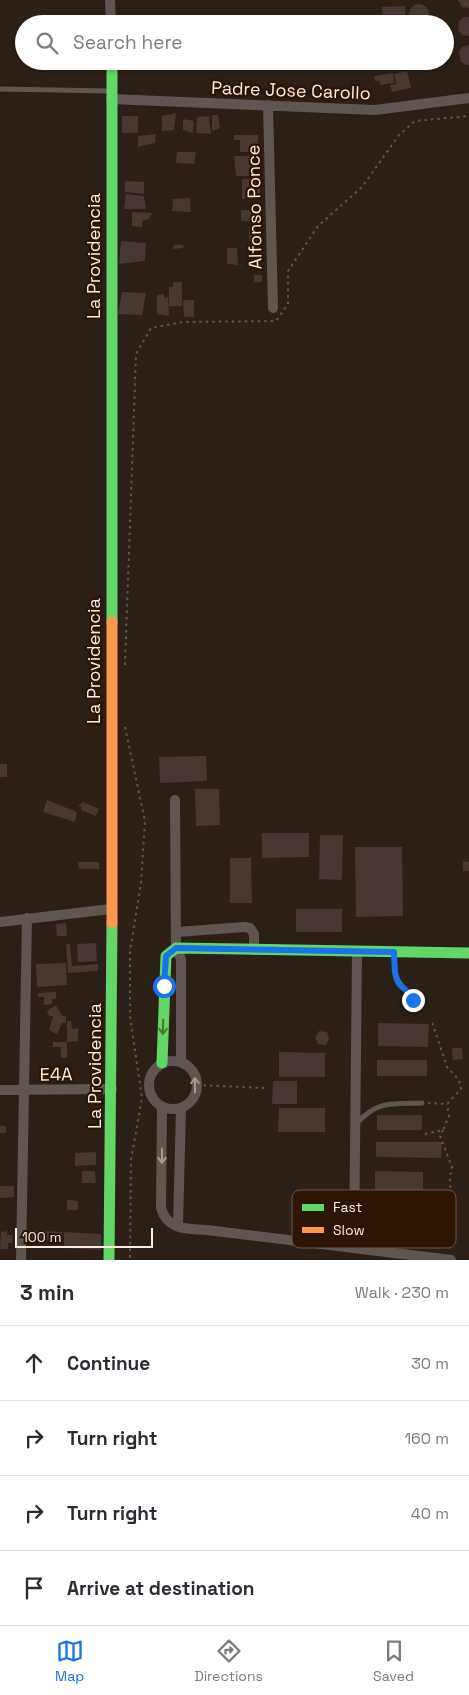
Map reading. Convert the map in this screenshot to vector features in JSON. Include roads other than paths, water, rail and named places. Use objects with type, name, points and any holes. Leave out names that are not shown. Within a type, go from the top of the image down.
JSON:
[{"type":"street","points":[[110,0],[111,15]]},
{"type":"street","name":"La Providencia","points":[[109,1260],[112,1089],[112,70]]},
{"type":"street","name":"Padre Jose Carollo","points":[[111,95],[375,110],[469,98]]},
{"type":"street","name":"Alfonso Ponce","points":[[268,105],[273,308]]},
{"type":"street","points":[[176,800],[176,948],[180,959],[181,1062]]},
{"type":"street","points":[[0,922],[111,909]]},
{"type":"street","points":[[21,1260],[26,1090],[26,918]]},
{"type":"street","points":[[177,932],[250,928],[254,934],[254,950]]},
{"type":"street","points":[[162,1063],[166,956],[176,948],[469,953]]},
{"type":"street","points":[[354,1190],[356,952]]},
{"type":"street","points":[[171,1061],[181,1062],[190,1068],[195,1076],[197,1085],[195,1095],[189,1103],[181,1108],[171,1110],[155,1102],[148,1085],[155,1069],[162,1063],[171,1061]]},
{"type":"street","name":"E4A","points":[[0,1090],[112,1089]]},
{"type":"street","points":[[162,1107],[161,1208],[169,1224],[187,1229],[292,1241]]},
{"type":"street","points":[[178,1226],[181,1108]]},
{"type":"street","points":[[354,1248],[374,1255],[451,1260]]},
{"type":"lane","points":[[0,89],[111,95]]},
{"type":"lane","points":[[394,952],[396,975],[400,985],[410,992],[414,1005],[412,1010]]},
{"type":"lane","points":[[355,1125],[377,1106],[422,1103]]}]
